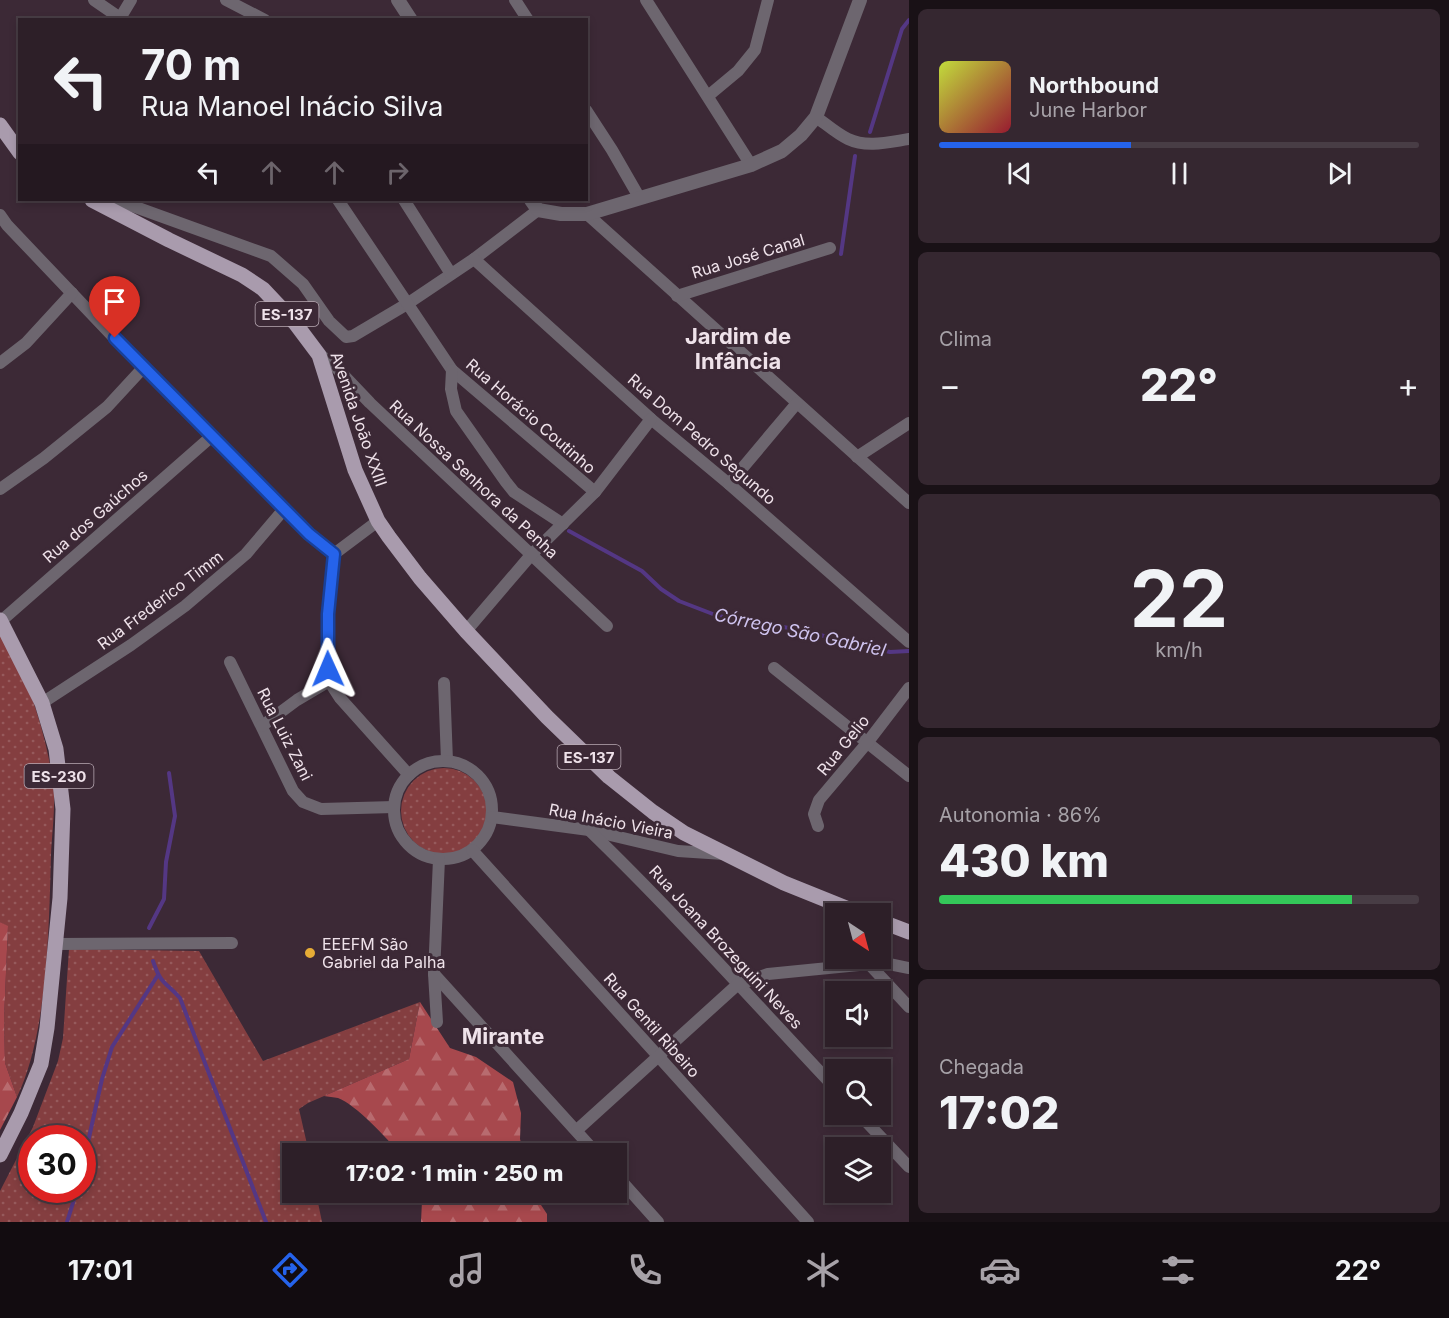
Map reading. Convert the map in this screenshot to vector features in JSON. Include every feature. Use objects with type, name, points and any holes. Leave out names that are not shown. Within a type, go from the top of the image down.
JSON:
[{"type":"main road","points":[[0,125],[18,150]]},
{"type":"main road","name":"Avenida João XXIII","points":[[94,201],[242,275],[263,289],[295,323],[319,355],[354,470],[378,521]]},
{"type":"main road","name":"ES-137","points":[[378,521],[420,578],[466,631],[547,717],[609,777],[684,833],[784,883],[834,903]]},
{"type":"main road","name":"ES-230","points":[[0,620],[42,703],[56,749],[63,809],[56,944],[41,1064],[21,1113],[0,1155]]},
{"type":"main road","points":[[891,925],[909,932]]},
{"type":"street","points":[[94,0],[120,18]]},
{"type":"street","points":[[122,18],[131,0]]},
{"type":"street","points":[[226,0],[261,18]]},
{"type":"street","points":[[398,0],[409,18]]},
{"type":"street","points":[[515,0],[527,18]]},
{"type":"street","points":[[646,0],[751,165]]},
{"type":"street","points":[[708,96],[738,71],[755,50],[768,0]]},
{"type":"street","points":[[119,201],[271,256],[303,284],[329,321],[346,337],[353,336],[407,304],[474,259],[534,205],[561,214],[587,214],[751,165],[782,151],[801,135],[816,117],[858,0]]},
{"type":"street","points":[[588,113],[639,197]]},
{"type":"street","points":[[816,117],[847,138],[862,143],[884,143],[909,139]]},
{"type":"street","name":"Rua Horácio Coutinho","points":[[339,201],[452,370],[595,492]]},
{"type":"street","points":[[405,201],[451,274]]},
{"type":"street","points":[[587,214],[909,503]]},
{"type":"street","points":[[0,215],[143,368],[309,534],[334,554]]},
{"type":"street","name":"Rua José Canal","points":[[676,296],[830,248]]},
{"type":"street","name":"Rua Dom Pedro Segundo","points":[[474,259],[651,419],[729,484],[909,642]]},
{"type":"street","points":[[0,363],[26,343],[72,292]]},
{"type":"street","name":"Rua Nossa Senhora da Penha","points":[[319,355],[330,362],[370,403],[607,626]]},
{"type":"street","points":[[0,489],[44,458],[107,407],[143,368]]},
{"type":"street","points":[[452,370],[451,389],[456,411],[506,482],[514,492],[563,524]]},
{"type":"street","points":[[729,484],[797,403]]},
{"type":"street","points":[[466,631],[531,555],[595,492],[651,419]]},
{"type":"street","points":[[857,457],[909,423]]},
{"type":"street","name":"Rua dos Gaúchos","points":[[0,620],[212,436]]},
{"type":"street","name":"Rua Frederico Timm","points":[[42,703],[131,645],[185,606],[246,554],[285,508]]},
{"type":"street","points":[[378,521],[334,554],[328,614],[329,681],[340,698],[409,775]]},
{"type":"street","name":"Rua Luiz Zani","points":[[230,662],[293,790],[303,802],[321,809],[394,807]]},
{"type":"street","points":[[774,668],[909,776]]},
{"type":"street","points":[[262,726],[297,700],[329,681]]},
{"type":"street","points":[[444,683],[447,761]]},
{"type":"street","name":"Rua Gelio","points":[[818,826],[814,814],[819,800],[909,688]]},
{"type":"street","points":[[447,761],[463,765],[476,774],[486,786],[491,801],[492,817],[487,833],[472,850],[455,858],[439,859],[427,857],[413,849],[402,838],[395,823],[394,807],[401,784],[409,775],[420,767],[434,762],[447,761]]},
{"type":"street","name":"Rua Inácio Vieira","points":[[492,817],[589,830],[678,851],[725,854]]},
{"type":"street","name":"Rua Joana Brozeguini Neves","points":[[589,830],[664,904],[825,1077]]},
{"type":"street","name":"Rua Gentil Ribeiro","points":[[472,850],[808,1222]]},
{"type":"street","points":[[436,1022],[434,974],[439,859]]},
{"type":"street","points":[[56,944],[232,943]]},
{"type":"street","points":[[891,964],[909,968]]},
{"type":"street","points":[[577,1130],[737,985],[768,974],[825,968]]},
{"type":"street","points":[[874,969],[909,1008]]},
{"type":"street","points":[[434,974],[588,1143]]},
{"type":"street","points":[[869,1125],[909,1167]]},
{"type":"street","points":[[627,1187],[658,1222]]},
{"type":"shaded area","points":[[0,623],[33,700],[45,741],[54,791],[45,979],[35,1042],[17,1097],[5,1063],[4,1019],[8,927],[0,922]]},
{"type":"shaded area","points":[[444,768],[461,771],[475,780],[484,794],[487,811],[484,828],[475,842],[461,851],[444,854],[427,851],[413,842],[404,828],[401,811],[404,794],[413,780],[427,771]]},
{"type":"shaded area","points":[[69,949],[199,951],[263,1061],[420,1002],[409,1059],[308,1103],[299,1109],[307,1143],[282,1143],[282,1203],[318,1203],[322,1222],[0,1222],[0,1191],[18,1156],[18,1203],[96,1203],[96,1125],[34,1125],[58,1061],[63,1038]]},
{"type":"green space","points":[[0,922],[8,926],[4,1019],[5,1063],[17,1097],[0,1130]]},
{"type":"green space","points":[[420,1002],[450,1048],[476,1057],[513,1082],[521,1113],[521,1143],[390,1143],[353,1107],[338,1098],[324,1096],[409,1059]]},
{"type":"green space","points":[[422,1203],[540,1203],[547,1214],[547,1222],[421,1222]]},
{"type":"waterway","points":[[870,132],[902,29],[909,20]]},
{"type":"waterway","points":[[841,254],[855,156]]},
{"type":"waterway","name":"Córrego São Gabriel","points":[[569,531],[642,571],[661,589],[679,601],[718,616],[795,629],[890,652],[909,651]]},
{"type":"waterway","points":[[149,928],[164,899],[166,862],[175,816],[169,773]]},
{"type":"waterway","points":[[153,961],[161,979],[180,998],[266,1222]]},
{"type":"waterway","points":[[92,1125],[112,1047],[158,975]]},
{"type":"waterway","points":[[67,1222],[73,1203]]},
{"type":"place","name":"EEEFM São Gabriel da Palha","points":[[310,953]]},
{"type":"district","name":"Jardim de Infância","points":[[738,348]]},
{"type":"district","name":"Mirante","points":[[503,1036]]},
{"type":"route","points":[[115,338],[309,534],[334,554],[328,614],[328,669]]}]
